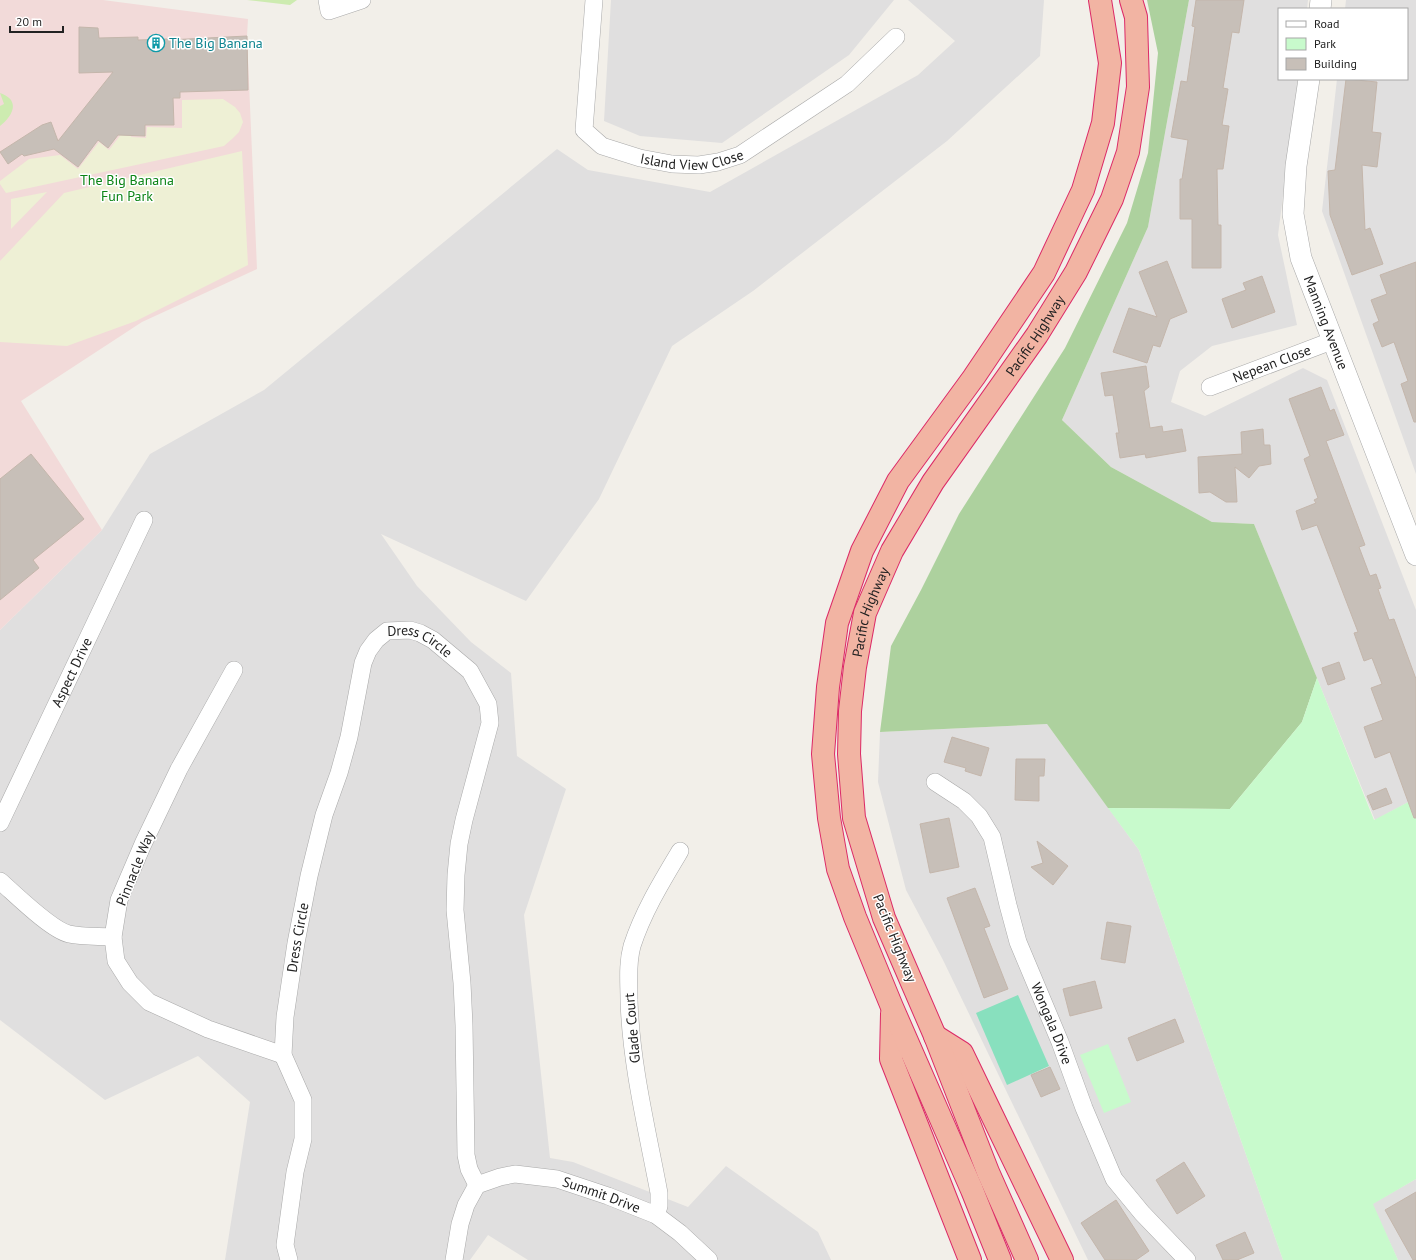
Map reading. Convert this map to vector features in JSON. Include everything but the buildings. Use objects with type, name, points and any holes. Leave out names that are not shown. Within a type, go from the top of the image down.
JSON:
[{"type":"highway","name":"Pacific Highway","points":[[1000,1260],[972,1190],[855,918],[838,869],[829,818],[823,754],[828,687],[837,623],[862,551],[898,481],[974,377],[1044,273],[1083,190],[1103,123],[1110,63],[1100,0]]},
{"type":"highway","name":"Pacific Highway","points":[[1027,1260],[988,1172],[935,1036],[884,918],[854,818],[849,754],[850,712],[855,667],[865,614],[892,551],[933,482],[1041,328],[1076,272],[1112,199],[1128,152],[1138,87],[1136,17],[1131,0]]},
{"type":"highway","points":[[892,1007],[891,1060],[970,1260]]},
{"type":"highway","points":[[935,1036],[962,1053],[1062,1260]]},
{"type":"street","points":[[327,0],[329,11],[362,0]]},
{"type":"street","name":"Island View Close","points":[[594,0],[584,130],[602,146],[640,158],[672,164],[699,165],[718,162],[740,155],[847,84],[896,37]]},
{"type":"street","name":"Manning Avenue","points":[[1309,80],[1296,166],[1293,214],[1301,258],[1416,555]]},
{"type":"street","name":"Nepean Close","points":[[1210,387],[1334,340]]},
{"type":"street","name":"Aspect Drive","points":[[0,824],[144,520]]},
{"type":"street","name":"Dress Circle","points":[[289,1260],[286,1245],[295,1172],[303,1139],[303,1100],[283,1055],[285,1017],[296,943],[307,884],[324,815],[339,773],[349,737],[362,663],[376,640],[386,631],[410,630],[420,633],[433,640],[470,671],[488,704],[490,723],[459,844],[455,896],[464,1025],[466,1155],[469,1169],[477,1185]]},
{"type":"street","name":"Pinnacle Way","points":[[234,670],[179,770],[143,844],[119,900],[113,936],[116,961],[130,983],[149,1002],[208,1029],[283,1055]]},
{"type":"street","name":"Wongala Drive","points":[[935,782],[964,801],[979,816],[992,837],[1018,942],[1060,1042],[1084,1108],[1114,1179],[1142,1213],[1187,1260]]},
{"type":"street","name":"Glade Court","points":[[656,1215],[659,1206],[659,1193],[639,1093],[630,1027],[628,968],[632,946],[644,916],[657,890],[680,851]]},
{"type":"street","points":[[0,881],[46,921],[59,930],[68,934],[113,936]]},
{"type":"street","name":"Summit Drive","points":[[477,1185],[500,1177],[515,1174],[557,1179],[608,1196],[656,1215],[680,1233],[709,1260]]},
{"type":"street","points":[[454,1260],[460,1224],[466,1205],[477,1185]]},
{"type":"shaded area","name":"The Big Banana Fun Park","points":[[0,0],[103,0],[248,19],[247,36],[257,269],[142,322],[21,401],[102,530],[0,630]]},
{"type":"shaded area","points":[[611,0],[894,0],[849,55],[722,143],[640,136],[604,121]]},
{"type":"shaded area","points":[[908,0],[1044,0],[1040,56],[947,141],[753,291],[672,346],[599,499],[526,601],[381,534],[417,586],[471,642],[511,673],[517,756],[566,789],[524,915],[550,1158],[573,1162],[688,1207],[726,1166],[818,1232],[831,1260],[528,1260],[488,1235],[470,1260],[225,1260],[250,1102],[198,1056],[105,1100],[0,1020],[0,630],[102,530],[150,454],[264,390],[557,149],[588,170],[710,192],[918,75],[955,41]]},
{"type":"shaded area","points":[[1189,0],[1308,0],[1307,8],[1278,8],[1278,80],[1298,80],[1278,235],[1297,325],[1212,346],[1180,371],[1171,402],[1205,416],[1303,368],[1327,380],[1416,610],[1416,798],[1375,820],[1254,524],[1212,522],[1111,467],[1062,420],[1148,227]]},
{"type":"shaded area","points":[[1346,0],[1416,0],[1416,474],[1322,211],[1337,80],[1408,80],[1408,8],[1345,8]]},
{"type":"shaded area","points":[[1047,724],[1139,850],[1283,1260],[1088,1260],[943,960],[906,890],[878,782],[880,732]]},
{"type":"shaded area","points":[[1416,1179],[1416,1260],[1398,1260],[1372,1204]]},
{"type":"green space","points":[[247,0],[297,0],[290,5]]},
{"type":"green space","points":[[1147,0],[1189,0],[1148,227],[1062,420],[1111,467],[1212,522],[1254,524],[1317,678],[1302,722],[1230,809],[1108,808],[1047,724],[880,732],[891,646],[959,514],[1065,348],[1127,223],[1148,153],[1158,53]]},
{"type":"green space","points":[[0,93],[7,96],[11,100],[13,108],[8,118],[0,126],[0,106],[4,104]]},
{"type":"green space","points":[[223,99],[235,107],[240,113],[243,122],[239,132],[224,146],[6,193],[0,184],[0,181],[29,159],[60,155],[78,169],[99,142],[109,150],[126,128],[131,128],[131,137],[146,138],[147,127],[182,128],[182,100]]},
{"type":"green space","points":[[242,151],[248,265],[136,321],[67,346],[0,342],[0,261],[64,193]]},
{"type":"green space","points":[[47,192],[11,229],[11,199]]},
{"type":"green space","points":[[1317,678],[1374,820],[1416,798],[1416,1179],[1373,1204],[1398,1260],[1283,1260],[1139,850],[1108,808],[1230,809],[1302,722]]},
{"type":"green space","points":[[1018,995],[1049,1066],[1007,1085],[976,1013]]},
{"type":"green space","points":[[1108,1044],[1131,1102],[1104,1113],[1080,1055]]},
{"type":"place","name":"The Big Banana","points":[[156,43]]}]
